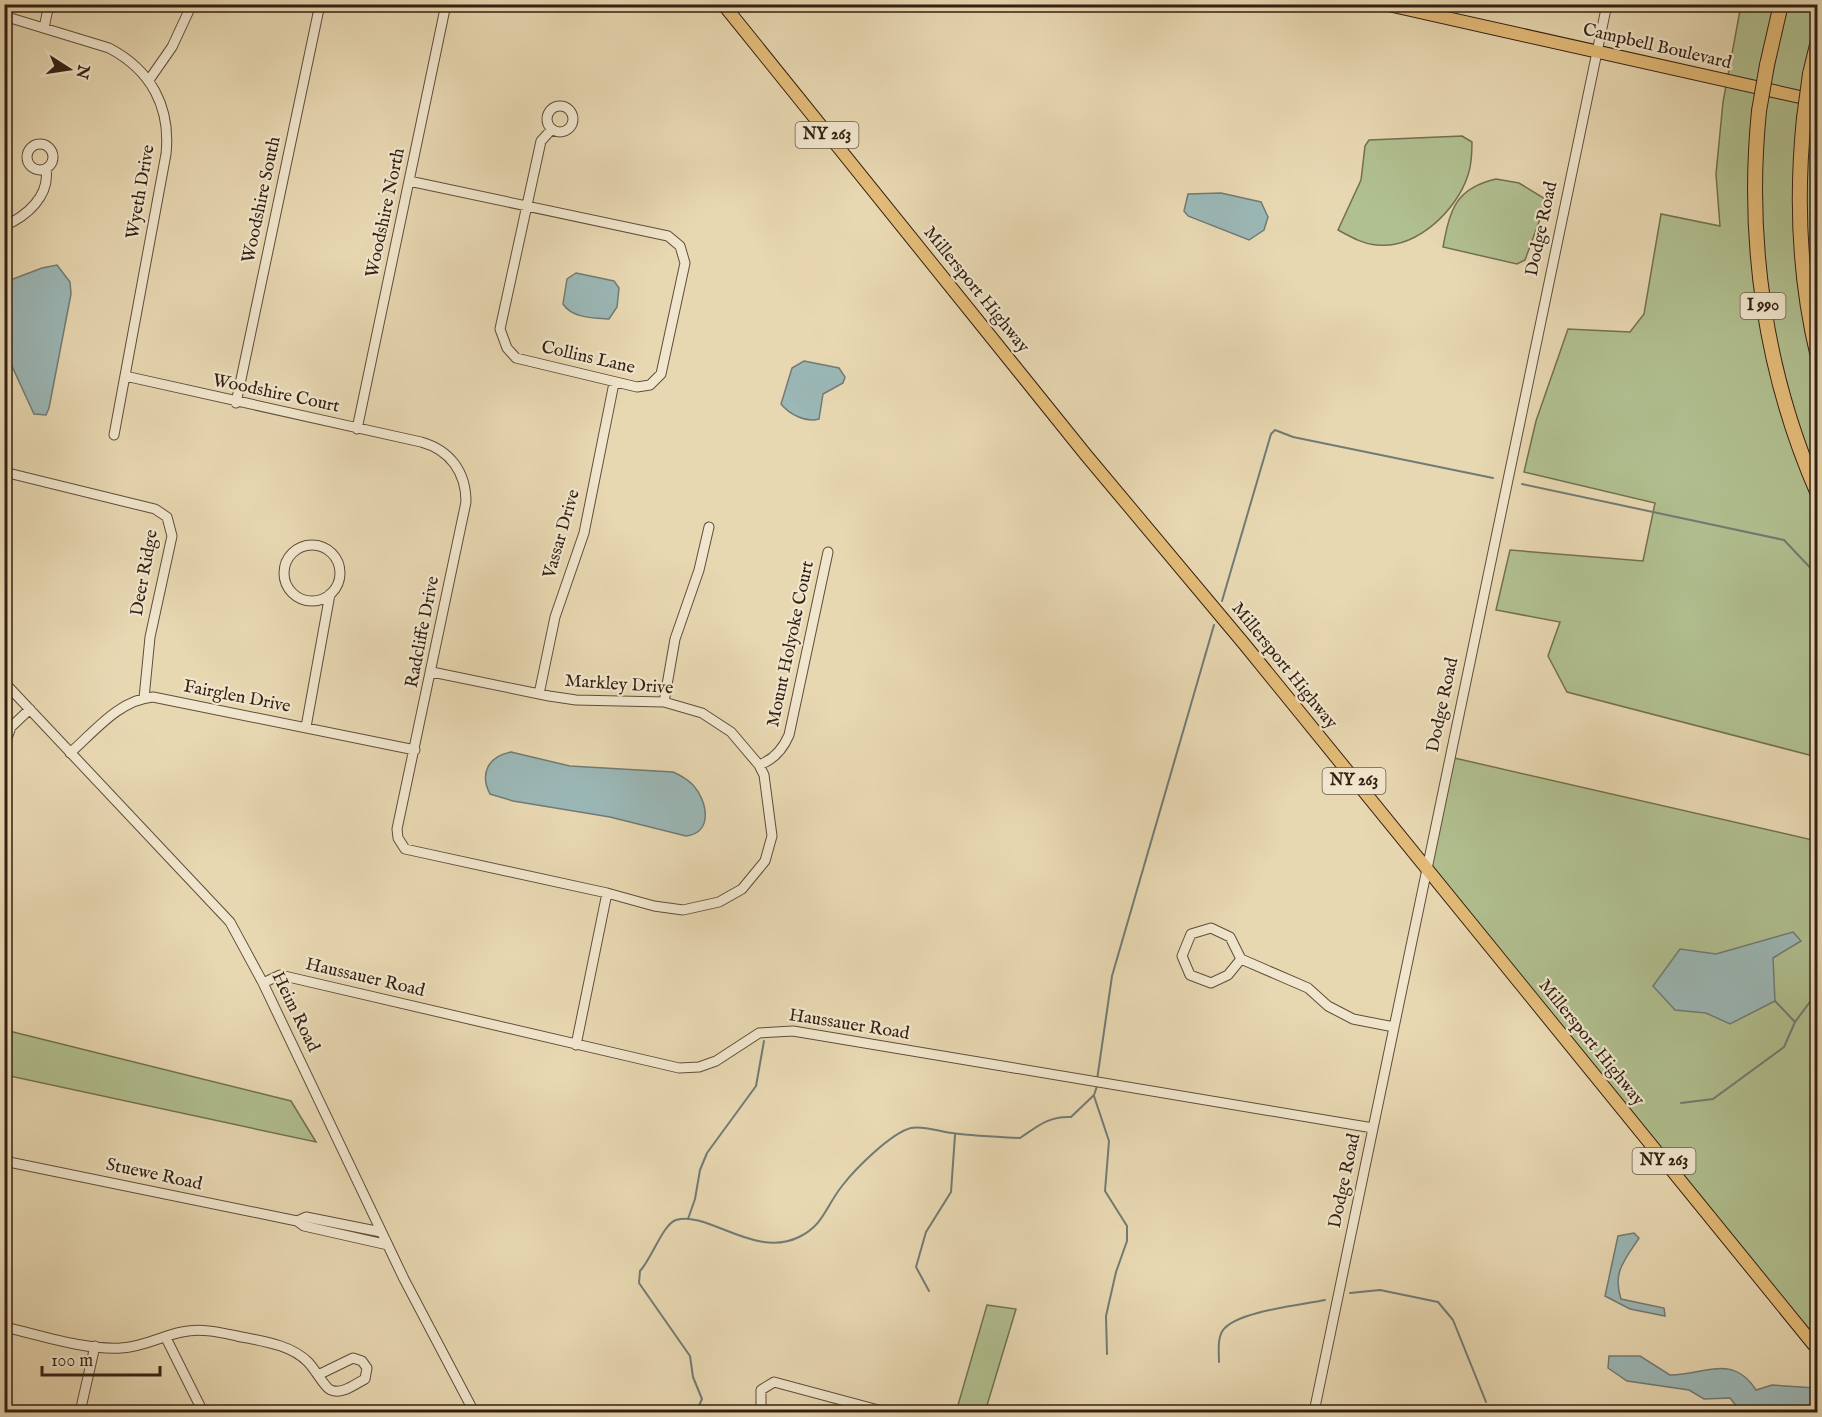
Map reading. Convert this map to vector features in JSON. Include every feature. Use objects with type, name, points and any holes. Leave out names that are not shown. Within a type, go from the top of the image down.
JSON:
[{"type":"highway","name":"I 990","points":[[1781,4],[1759,111],[1754,196],[1761,292],[1777,375],[1799,451],[1818,494]]},
{"type":"highway","name":"I 990","points":[[1818,41],[1810,74],[1804,118],[1800,207],[1804,290],[1818,357]]},
{"type":"main road","name":"Millersport Highway","points":[[723,4],[1426,872],[1818,1350]]},
{"type":"main road","name":"Campbell Boulevard","points":[[1384,4],[1818,101]]},
{"type":"street","points":[[44,28],[49,4]]},
{"type":"street","points":[[149,80],[172,47],[192,4]]},
{"type":"street","name":"Woodshire South","points":[[236,403],[320,4]]},
{"type":"street","name":"Woodshire North","points":[[357,429],[446,4]]},
{"type":"street","name":"Dodge Road","points":[[1314,1413],[1607,4]]},
{"type":"street","name":"Wyeth Drive","points":[[4,16],[109,48],[134,63],[149,80],[165,115],[167,141],[114,435]]},
{"type":"street","points":[[527,206],[541,141],[552,129]]},
{"type":"street","points":[[4,226],[21,218],[37,201],[47,177],[46,169]]},
{"type":"street","name":"Collins Lane","points":[[409,181],[527,206],[668,237],[680,246],[685,263],[661,374],[650,385],[637,387],[516,358],[507,348],[500,329],[527,206]]},
{"type":"street","name":"Woodshire Court","points":[[125,376],[236,403],[421,442]]},
{"type":"street","name":"Vassar Drive","points":[[539,694],[555,617],[584,533],[614,382]]},
{"type":"street","name":"Radcliffe Drive","points":[[421,442],[439,449],[453,462],[460,472],[466,492],[432,672],[397,829],[401,849],[608,893]]},
{"type":"street","name":"Deer Ridge","points":[[4,472],[155,509],[167,517],[172,536],[150,637],[144,698]]},
{"type":"street","points":[[664,702],[675,639],[699,570],[709,527]]},
{"type":"street","points":[[306,728],[330,594],[339,578],[339,568],[330,552],[313,545],[295,551],[285,565],[285,583],[290,591],[304,600],[313,601],[330,594]]},
{"type":"street","name":"Mount Holyoke Court","points":[[759,765],[768,762],[782,749],[789,735],[828,552]]},
{"type":"street","name":"Markley Drive","points":[[432,672],[576,700],[664,702],[689,708],[717,722],[741,741],[764,775],[772,836],[765,861],[742,889],[719,902],[683,910],[654,906],[608,893]]},
{"type":"street","name":"Heim Road","points":[[4,682],[230,922],[263,982],[381,1232],[474,1413]]},
{"type":"street","points":[[70,753],[121,708],[144,698]]},
{"type":"street","name":"Fairglen Drive","points":[[144,698],[164,698],[415,750]]},
{"type":"street","points":[[4,747],[11,726],[30,709]]},
{"type":"street","points":[[576,1045],[608,893]]},
{"type":"street","points":[[1240,959],[1228,975],[1211,983],[1190,975],[1182,956],[1191,934],[1211,927],[1230,937],[1240,959],[1308,988],[1328,1006],[1353,1019],[1394,1027]]},
{"type":"street","name":"Haussauer Road","points":[[263,982],[280,975],[679,1068],[699,1067],[716,1061],[759,1033],[793,1031],[1373,1128]]},
{"type":"street","name":"Stuewe Road","points":[[4,1161],[297,1221],[304,1227],[388,1245]]},
{"type":"street","name":"Stuewe Road","points":[[297,1221],[306,1218],[381,1232]]},
{"type":"street","points":[[4,1327],[95,1346],[138,1347],[197,1330],[271,1343],[301,1356],[320,1374],[327,1387],[343,1391],[365,1379],[368,1368],[362,1361],[353,1358],[320,1374]]},
{"type":"street","points":[[166,1338],[203,1413]]},
{"type":"street","points":[[80,1413],[95,1346]]},
{"type":"street","points":[[761,1413],[762,1390],[774,1382],[886,1413]]},
{"type":"green space","points":[[1741,5],[1817,5],[1818,253],[1814,256],[1818,277],[1817,757],[1567,692],[1548,656],[1560,622],[1496,610],[1510,550],[1643,561],[1655,503],[1524,472],[1536,421],[1568,329],[1630,332],[1644,314],[1661,214],[1720,226],[1716,174],[1723,102]]},
{"type":"green space","points":[[1462,136],[1472,142],[1468,175],[1455,201],[1433,225],[1407,241],[1392,245],[1367,243],[1338,230],[1361,180],[1365,146],[1369,140]]},
{"type":"green space","points":[[1496,179],[1519,183],[1547,200],[1525,260],[1517,264],[1443,247],[1452,211],[1463,194]]},
{"type":"green space","points":[[1450,757],[1817,841],[1817,1337],[1805,1334],[1426,872]]},
{"type":"green space","points":[[5,1030],[291,1101],[316,1142],[5,1075]]},
{"type":"green space","points":[[987,1305],[1016,1309],[985,1412],[956,1412]]},
{"type":"water","points":[[1221,193],[1261,202],[1268,217],[1264,230],[1249,240],[1188,216],[1184,211],[1188,194]]},
{"type":"water","points":[[57,265],[70,282],[71,294],[49,408],[46,415],[34,414],[5,351],[5,282],[42,268]]},
{"type":"water","points":[[576,273],[614,281],[619,288],[617,307],[609,319],[577,315],[563,304],[567,279]]},
{"type":"water","points":[[804,361],[839,368],[845,377],[843,383],[823,394],[819,419],[809,420],[798,417],[781,404],[792,368]]},
{"type":"water","points":[[511,752],[570,766],[673,772],[688,781],[698,791],[704,807],[704,822],[695,834],[686,836],[610,817],[513,801],[490,794],[486,779],[488,767],[497,757]]},
{"type":"water","points":[[1793,932],[1801,941],[1773,958],[1775,1001],[1730,1024],[1706,1013],[1675,1010],[1653,986],[1680,949],[1716,954]]},
{"type":"water","points":[[1634,1233],[1639,1238],[1619,1274],[1621,1299],[1664,1308],[1665,1316],[1630,1309],[1605,1296],[1618,1236]]},
{"type":"water","points":[[1609,1356],[1640,1356],[1670,1375],[1727,1369],[1747,1378],[1756,1390],[1772,1385],[1815,1388],[1817,1390],[1817,1410],[1802,1411],[1771,1405],[1765,1412],[1741,1412],[1730,1398],[1704,1399],[1689,1390],[1627,1381],[1608,1368]]},
{"type":"waterway","points":[[1222,601],[1271,434],[1275,430],[1293,437],[1493,478]]},
{"type":"waterway","points":[[1522,484],[1784,540],[1818,576]]},
{"type":"waterway","points":[[1097,1080],[1112,976],[1214,625]]},
{"type":"waterway","points":[[1681,1103],[1713,1099],[1784,1047],[1795,1022],[1818,991]]},
{"type":"waterway","points":[[1775,1001],[1795,1022]]},
{"type":"waterway","points":[[688,1219],[695,1199],[700,1170],[707,1153],[756,1086],[764,1041]]},
{"type":"waterway","points":[[696,1412],[702,1399],[693,1377],[690,1356],[639,1283],[640,1271],[671,1223],[688,1219],[749,1239],[766,1242],[782,1242],[799,1237],[814,1227],[855,1170],[874,1152],[903,1131],[920,1127],[960,1134],[1020,1138],[1050,1120],[1071,1117],[1094,1095],[1097,1086]]},
{"type":"waterway","points":[[1094,1096],[1109,1141],[1105,1191],[1127,1226],[1127,1241],[1116,1272],[1106,1316],[1107,1354]]},
{"type":"waterway","points":[[929,1291],[916,1267],[926,1232],[951,1192],[955,1135]]},
{"type":"waterway","points":[[1350,1293],[1380,1290],[1438,1302],[1453,1320],[1486,1402]]},
{"type":"waterway","points":[[1219,1362],[1220,1337],[1230,1323],[1255,1313],[1325,1300]]}]
